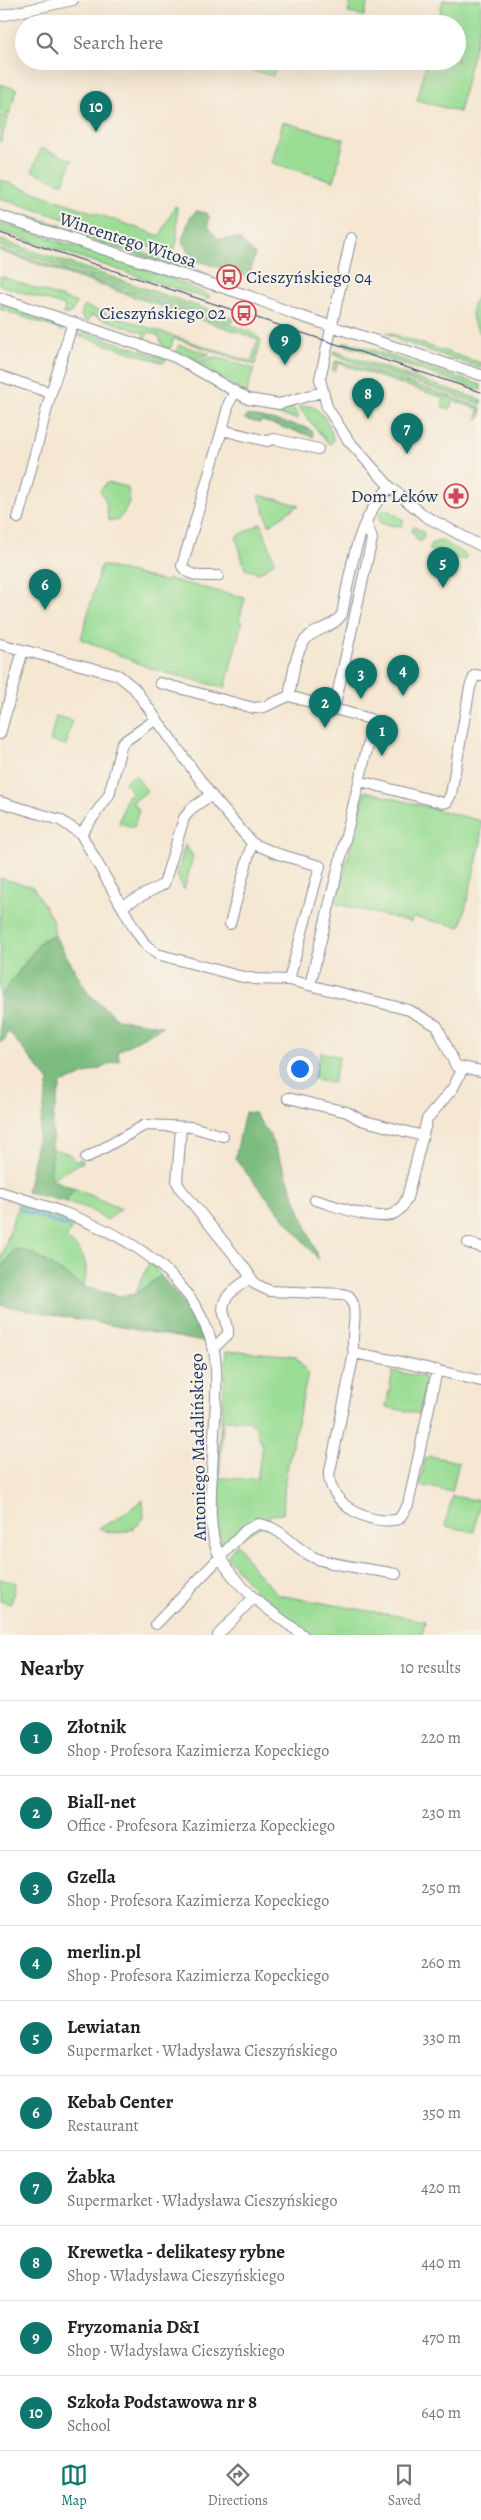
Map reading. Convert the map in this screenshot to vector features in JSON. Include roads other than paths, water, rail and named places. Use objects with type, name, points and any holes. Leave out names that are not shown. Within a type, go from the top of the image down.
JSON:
[{"type":"street","points":[[0,16],[73,0]]},
{"type":"street","name":"Wincentego Witosa","points":[[0,216],[249,296],[331,326],[481,375]]},
{"type":"street","points":[[351,238],[320,379],[327,407],[348,440],[390,487],[426,516],[481,546]]},
{"type":"street","points":[[0,298],[179,359],[235,392],[256,401],[279,404],[322,392]]},
{"type":"street","points":[[18,518],[51,393],[74,322]]},
{"type":"street","points":[[0,376],[51,393]]},
{"type":"street","points":[[218,576],[198,575],[185,570],[182,566],[229,403],[235,392]]},
{"type":"street","points":[[222,430],[267,441],[274,439],[318,448]]},
{"type":"street","points":[[289,696],[303,643],[318,630],[334,623],[342,614],[359,536],[378,500],[390,487]]},
{"type":"street","points":[[334,709],[372,540],[366,522]]},
{"type":"street","points":[[0,644],[118,675],[134,688],[155,720],[211,795],[252,843],[278,854],[320,866],[289,980]]},
{"type":"street","points":[[0,734],[23,650]]},
{"type":"street","points":[[360,781],[443,803],[447,802],[451,794],[470,687],[475,675],[481,676]]},
{"type":"street","points":[[160,683],[254,708],[264,707],[289,696],[370,719],[373,724],[310,985]]},
{"type":"street","points":[[81,834],[109,795],[122,743],[155,720]]},
{"type":"street","points":[[122,906],[164,884],[184,818],[211,795]]},
{"type":"street","points":[[0,802],[60,820],[81,834],[145,944],[157,954],[239,976],[255,979],[289,980],[409,1010],[438,1026],[456,1066],[481,1072]]},
{"type":"street","points":[[230,924],[252,843]]},
{"type":"street","points":[[315,1200],[376,1216],[395,1213],[407,1198],[427,1120],[453,1088],[463,1068]]},
{"type":"street","points":[[288,1098],[347,1112],[361,1120],[423,1136]]},
{"type":"street","points":[[86,1158],[145,1125],[181,1127],[223,1136]]},
{"type":"street","points":[[181,1127],[177,1182],[244,1267],[255,1284],[270,1291],[343,1294],[349,1296],[354,1306],[352,1346],[354,1353],[328,1476],[330,1486],[338,1498],[355,1513],[389,1522],[399,1519],[408,1506],[438,1370]]},
{"type":"street","name":"Antoniego Madalińskiego","points":[[0,1192],[70,1216],[120,1236],[142,1249],[165,1268],[190,1296],[199,1310],[214,1348],[212,1523],[215,1544],[220,1556],[253,1598],[290,1632],[303,1635]]},
{"type":"street","points":[[468,1243],[481,1247]]},
{"type":"street","points":[[214,1348],[228,1334],[223,1312],[226,1300],[230,1293],[250,1278]]},
{"type":"street","points":[[354,1353],[481,1381]]},
{"type":"street","points":[[156,1624],[246,1530],[258,1524],[274,1527],[292,1544],[313,1557],[396,1574]]},
{"type":"street","points":[[218,1635],[253,1598]]},
{"type":"waterway","points":[[21,1210],[68,1227]]},
{"type":"tram line","points":[[0,233],[481,392]]},
{"type":"place","name":"Szkoła Podstawowa nr 8","points":[[96,132]]},
{"type":"place","name":"Cieszyńskiego 04","points":[[229,277]]},
{"type":"place","name":"Cieszyńskiego 02","points":[[244,313]]},
{"type":"place","name":"Fryzomania D&I","points":[[285,365]]},
{"type":"place","name":"Krewetka - delikatesy rybne","points":[[368,419]]},
{"type":"place","name":"Żabka","points":[[407,454]]},
{"type":"place","name":"Dom Leków","points":[[456,496]]},
{"type":"place","name":"Lewiatan","points":[[443,588]]},
{"type":"place","name":"Kebab Center","points":[[45,610]]},
{"type":"place","name":"merlin.pl","points":[[403,696]]},
{"type":"place","name":"Gzella","points":[[361,699]]},
{"type":"place","name":"Biall-net","points":[[325,728]]},
{"type":"place","name":"Złotnik","points":[[382,756]]}]
